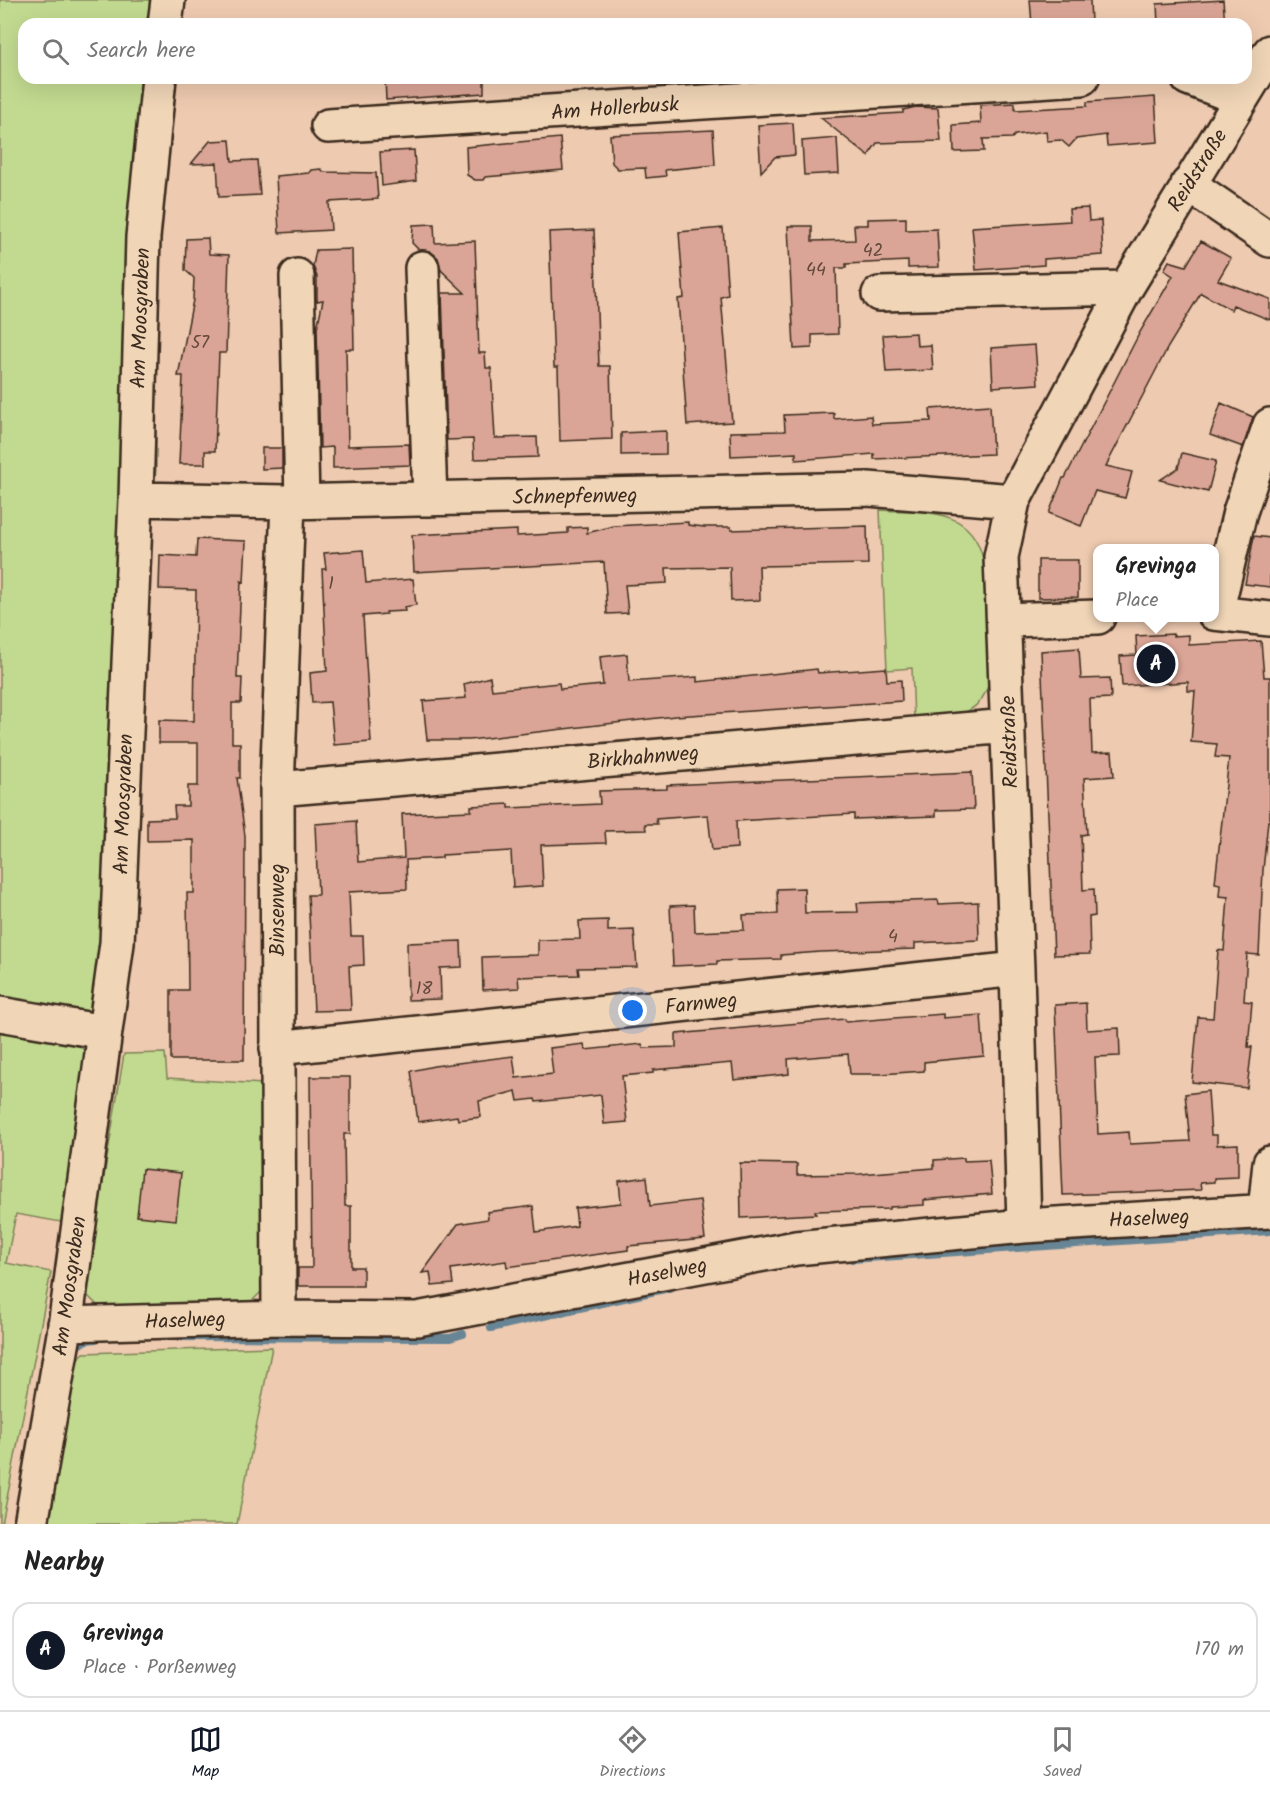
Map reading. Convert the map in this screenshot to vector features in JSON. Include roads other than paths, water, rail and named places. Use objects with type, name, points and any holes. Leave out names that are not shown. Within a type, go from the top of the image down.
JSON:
[{"type":"street","points":[[166,18],[168,0]]},
{"type":"street","name":"Reidstraße","points":[[1252,81],[1270,52]]},
{"type":"street","name":"Am Moosgraben","points":[[31,1524],[65,1324],[117,942],[136,499],[142,237],[158,84]]},
{"type":"street","name":"Am Hollerbusk","points":[[328,126],[989,84]]},
{"type":"street","points":[[1203,84],[1241,99]]},
{"type":"street","name":"Reidstraße","points":[[1024,1226],[1017,969],[1001,557],[1013,501],[1126,288],[1250,84]]},
{"type":"street","points":[[1188,184],[1270,240]]},
{"type":"street","points":[[422,268],[430,499]]},
{"type":"street","name":"Binsenweg","points":[[279,1318],[276,1048],[277,789],[295,502],[297,276]]},
{"type":"street","points":[[879,294],[1126,288]]},
{"type":"street","points":[[1219,597],[1240,512],[1270,425]]},
{"type":"street","name":"Schnepfenweg","points":[[136,499],[295,502],[868,489],[1013,501]]},
{"type":"street","points":[[1219,613],[1270,619]]},
{"type":"street","points":[[1005,620],[1093,617]]},
{"type":"street","name":"Birkhahnweg","points":[[277,789],[1008,726]]},
{"type":"street","name":"Farnweg","points":[[276,1048],[1017,969]]},
{"type":"street","points":[[0,1014],[104,1032]]},
{"type":"street","points":[[1267,1211],[1270,1163]]},
{"type":"street","name":"Haselweg","points":[[65,1324],[279,1318],[417,1319],[796,1248],[1024,1226],[1267,1211]]},
{"type":"waterway","points":[[852,1259],[1270,1231]]},
{"type":"waterway","points":[[491,1328],[669,1288]]},
{"type":"waterway","points":[[162,1337],[450,1338],[463,1334]]},
{"type":"waterway","points":[[77,1346],[86,1340],[96,1339]]},
{"type":"place","name":"Grevinga","points":[[1156,664]]}]
